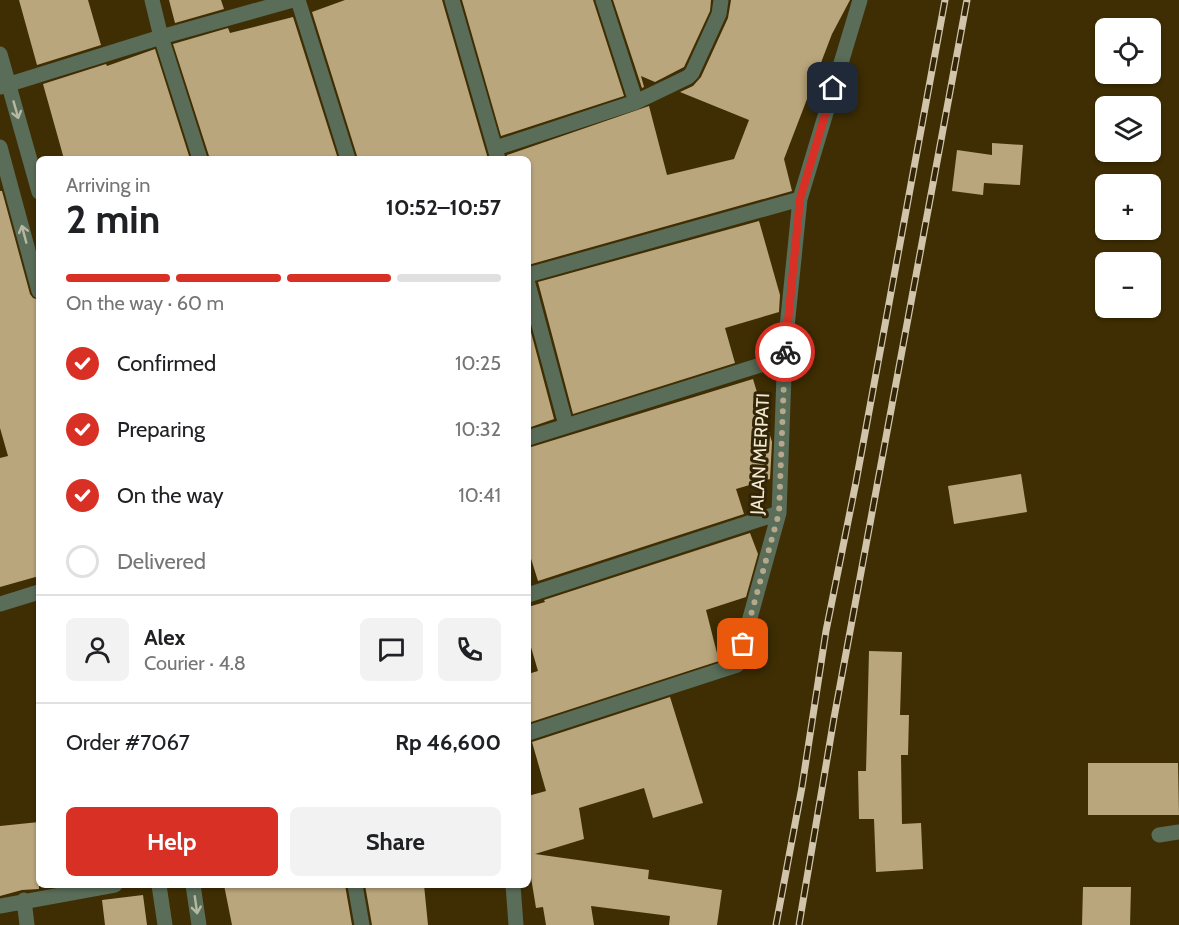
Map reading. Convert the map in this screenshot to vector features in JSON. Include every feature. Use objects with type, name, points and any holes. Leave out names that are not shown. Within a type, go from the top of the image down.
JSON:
[{"type":"street","points":[[152,0],[161,37],[199,156]]},
{"type":"street","points":[[4,86],[161,37],[293,0]]},
{"type":"street","points":[[298,0],[347,156]]},
{"type":"street","points":[[452,0],[497,154],[636,102],[693,73],[719,14],[721,0]]},
{"type":"street","points":[[603,0],[636,102]]},
{"type":"street","name":"JALAN MERPATI","points":[[531,732],[737,665],[779,513],[785,347],[800,199],[860,0]]},
{"type":"street","points":[[0,54],[4,86],[36,183]]},
{"type":"street","points":[[0,147],[36,280]]},
{"type":"street","points":[[531,274],[800,199]]},
{"type":"street","points":[[531,295],[566,425]]},
{"type":"street","points":[[531,437],[776,360],[782,355],[785,347]]},
{"type":"street","points":[[531,595],[779,513]]},
{"type":"street","points":[[0,604],[36,593]]},
{"type":"street","points":[[1159,835],[1179,832]]},
{"type":"street","points":[[0,906],[97,888]]},
{"type":"street","points":[[159,888],[165,925]]},
{"type":"street","points":[[193,888],[199,925]]},
{"type":"street","points":[[356,888],[362,925]]},
{"type":"street","points":[[513,888],[516,925]]},
{"type":"street","points":[[24,900],[27,925]]},
{"type":"building","points":[[19,0],[88,0],[101,45],[37,65]]},
{"type":"building","points":[[169,0],[221,0],[224,9],[175,23]]},
{"type":"building","points":[[345,0],[442,0],[487,156],[357,156],[312,12]]},
{"type":"building","points":[[462,0],[593,0],[624,96],[501,136]]},
{"type":"building","points":[[613,0],[711,0],[710,11],[684,67],[655,82],[641,76],[644,87],[642,88]]},
{"type":"building","points":[[731,0],[850,0],[832,34],[784,159],[792,191],[531,264],[531,156],[507,155],[649,106],[667,175],[734,159],[749,120],[680,92],[693,86],[701,77],[728,18]]},
{"type":"building","points":[[293,17],[337,156],[209,156],[173,44],[228,28],[230,33]]},
{"type":"building","points":[[155,49],[189,156],[63,156],[43,84],[106,64],[107,66]]},
{"type":"building","points":[[992,143],[1023,145],[1020,185],[984,183],[983,195],[952,191],[957,150],[992,155]]},
{"type":"building","points":[[0,191],[2,191],[30,294],[36,299],[36,577],[0,587],[0,458],[8,456],[0,428]]},
{"type":"building","points":[[759,221],[780,295],[779,312],[725,328],[735,363],[573,414],[538,282]]},
{"type":"building","points":[[531,332],[554,419],[531,427]]},
{"type":"building","points":[[753,379],[772,442],[770,479],[736,489],[744,514],[538,581],[531,559],[531,447]]},
{"type":"building","points":[[1021,474],[1027,512],[954,524],[948,486]]},
{"type":"building","points":[[750,533],[758,554],[746,597],[706,610],[719,661],[531,722],[531,673],[538,671],[531,647],[531,606],[545,602],[544,600]]},
{"type":"building","points":[[869,651],[902,652],[900,715],[909,715],[908,755],[901,755],[902,824],[921,823],[923,869],[876,872],[874,819],[859,819],[858,771],[866,771]]},
{"type":"building","points":[[670,697],[703,803],[653,818],[644,788],[579,808],[584,839],[535,854],[649,870],[648,879],[722,890],[717,925],[669,925],[670,916],[591,906],[594,925],[546,925],[543,907],[536,908],[531,877],[531,795],[546,791],[532,742]]},
{"type":"building","points":[[1088,763],[1178,763],[1179,815],[1088,815]]},
{"type":"building","points":[[36,822],[36,888],[39,889],[22,890],[0,896],[0,826]]},
{"type":"building","points":[[1083,887],[1131,887],[1130,925],[1082,925]]},
{"type":"building","points":[[225,888],[346,888],[352,925],[232,925]]},
{"type":"building","points":[[366,888],[424,888],[428,925],[372,925]]},
{"type":"building","points":[[143,895],[147,925],[105,925],[102,900]]},
{"type":"railway","points":[[776,925],[802,787],[826,631],[856,482],[945,0]]},
{"type":"railway","points":[[799,925],[834,718],[967,0]]},
{"type":"way so far","points":[[743,644],[779,513],[785,352]]},
{"type":"route","points":[[785,352],[800,199],[833,88]]}]
